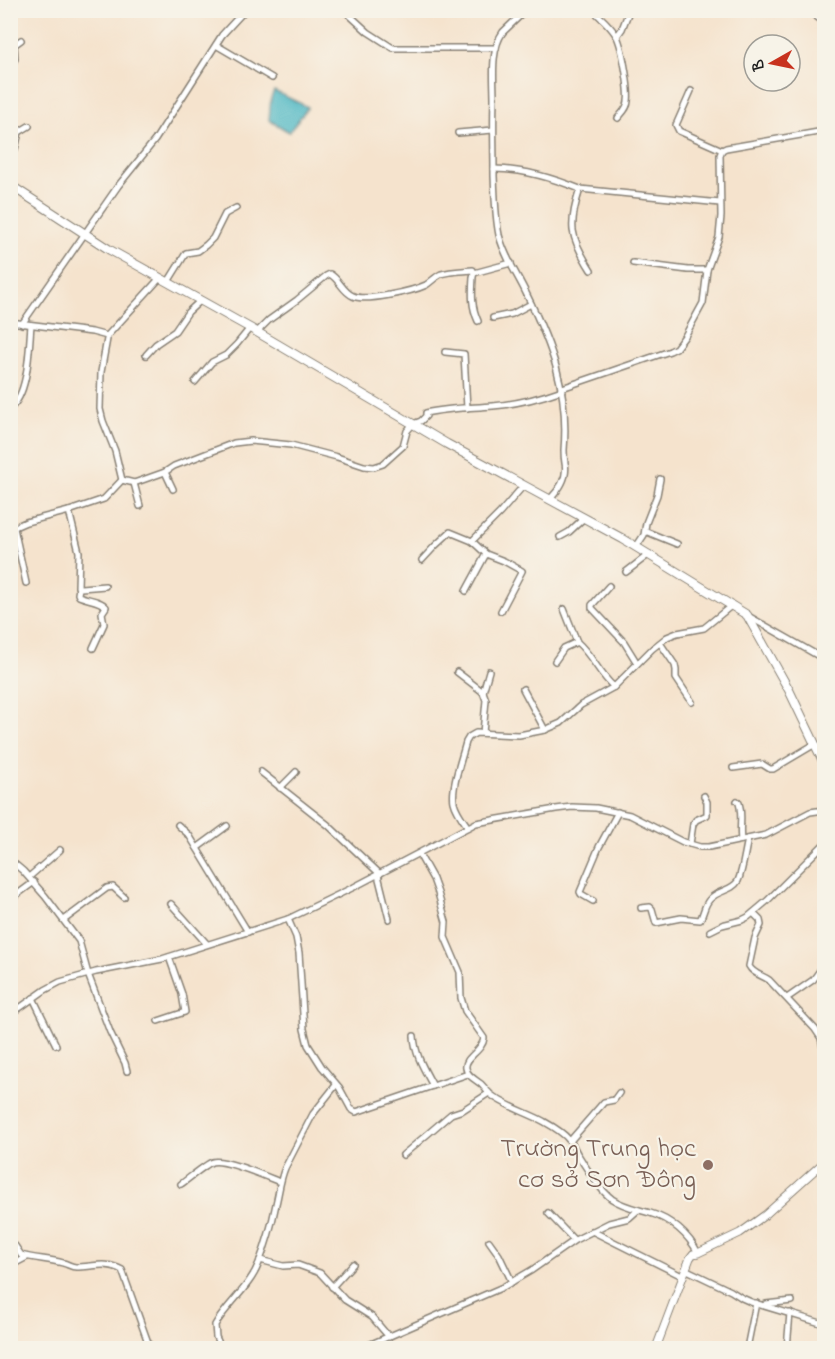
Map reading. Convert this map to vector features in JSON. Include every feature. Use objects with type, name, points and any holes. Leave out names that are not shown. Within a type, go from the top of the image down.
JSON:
[{"type":"main road","points":[[10,185],[110,250],[253,330],[413,424],[636,547],[747,615],[789,690],[824,761]]},
{"type":"street","points":[[22,324],[118,186],[155,140],[222,35],[245,10]]},
{"type":"street","points":[[344,10],[368,32],[393,48],[496,48]]},
{"type":"street","points":[[526,10],[503,32],[496,48],[493,130],[494,200],[499,233],[550,349],[562,389],[565,417],[565,468],[560,488],[550,499]]},
{"type":"street","points":[[593,10],[617,36],[622,48],[629,101],[618,118]]},
{"type":"street","points":[[807,10],[825,22]]},
{"type":"street","points":[[617,36],[629,11]]},
{"type":"street","points":[[10,66],[15,59],[14,45],[21,40]]},
{"type":"street","points":[[216,45],[272,78]]},
{"type":"street","points":[[691,91],[676,125],[677,128],[679,131],[722,150],[825,131]]},
{"type":"street","points":[[10,153],[15,149],[19,132],[29,126]]},
{"type":"street","points":[[458,133],[493,130]]},
{"type":"street","points":[[122,480],[134,483],[234,443],[251,441],[291,445],[374,467],[383,464],[403,446],[407,431],[413,424],[421,421],[426,413],[528,400],[676,348],[703,303],[707,270],[719,237],[721,216],[719,165],[722,150]]},
{"type":"street","points":[[494,169],[529,173],[580,189],[720,203]]},
{"type":"street","points":[[580,189],[572,232],[591,270]]},
{"type":"street","points":[[122,480],[115,451],[100,409],[101,372],[107,336],[164,280],[186,253],[198,251],[206,245],[213,238],[225,214],[236,208]]},
{"type":"street","points":[[195,382],[212,362],[226,355],[253,330],[330,274],[348,293],[362,298],[412,290],[424,286],[442,274],[473,270],[474,273],[511,263]]},
{"type":"street","points":[[633,263],[707,270]]},
{"type":"street","points":[[474,273],[472,300],[478,321]]},
{"type":"street","points":[[146,355],[175,331],[188,312],[200,301]]},
{"type":"street","points":[[493,318],[512,314],[531,304]]},
{"type":"street","points":[[10,322],[92,332],[107,336]]},
{"type":"street","points":[[10,408],[16,404],[22,389],[27,368],[31,325]]},
{"type":"street","points":[[445,352],[464,354],[467,408]]},
{"type":"street","points":[[165,472],[173,489]]},
{"type":"street","points":[[636,547],[644,535],[660,479]]},
{"type":"street","points":[[26,583],[12,528],[104,499],[122,480]]},
{"type":"street","points":[[134,483],[140,506]]},
{"type":"street","points":[[472,541],[524,485]]},
{"type":"street","points":[[69,511],[79,552],[78,594],[98,601],[106,607],[102,614],[105,624],[93,648]]},
{"type":"street","points":[[560,537],[584,518]]},
{"type":"street","points":[[645,531],[677,544]]},
{"type":"street","points":[[422,560],[450,532],[472,541],[486,554],[522,571],[501,611]]},
{"type":"street","points":[[466,591],[486,554]]},
{"type":"street","points":[[626,572],[648,555]]},
{"type":"street","points":[[79,588],[105,586]]},
{"type":"street","points":[[609,586],[591,608],[624,642],[637,663]]},
{"type":"street","points":[[468,827],[454,802],[454,788],[469,737],[476,733],[528,734],[561,723],[581,705],[614,687],[637,663],[670,636],[701,630],[731,606]]},
{"type":"street","points":[[564,609],[577,642],[599,672],[614,687]]},
{"type":"street","points":[[747,615],[825,659]]},
{"type":"street","points":[[555,661],[564,648],[577,642]]},
{"type":"street","points":[[660,643],[673,661],[676,678],[692,702]]},
{"type":"street","points":[[483,692],[489,670]]},
{"type":"street","points":[[457,672],[483,692],[486,700],[483,733]]},
{"type":"street","points":[[523,689],[545,729]]},
{"type":"street","points":[[733,768],[762,764],[773,769],[815,744]]},
{"type":"street","points":[[261,772],[328,825],[379,874],[389,919]]},
{"type":"street","points":[[280,788],[296,772]]},
{"type":"street","points":[[690,844],[693,824],[707,815],[707,802],[704,796]]},
{"type":"street","points":[[641,908],[650,907],[652,909],[656,923],[681,918],[700,920],[703,909],[710,899],[718,892],[730,889],[737,882],[745,840],[740,830],[741,810],[740,803],[737,801]]},
{"type":"street","points":[[10,1013],[60,982],[169,957],[288,919],[476,823],[572,807],[596,808],[630,815],[675,838],[690,844],[709,847],[745,840],[774,831],[810,812],[825,810]]},
{"type":"street","points":[[592,902],[580,892],[599,847],[618,812]]},
{"type":"street","points":[[178,825],[189,835],[248,932]]},
{"type":"street","points":[[197,848],[227,826]]},
{"type":"street","points":[[710,931],[742,920],[753,913],[825,844]]},
{"type":"street","points":[[29,877],[60,850]]},
{"type":"street","points":[[419,854],[438,892],[446,922],[445,937],[460,972],[461,998],[465,1011],[484,1038],[483,1045],[465,1065],[468,1074],[489,1093],[544,1121],[564,1135],[604,1192],[621,1204],[657,1215],[678,1229],[698,1253]]},
{"type":"street","points":[[10,860],[34,882],[79,941],[88,974],[127,1071]]},
{"type":"street","points":[[11,899],[34,882]]},
{"type":"street","points":[[64,920],[107,888],[114,887],[124,897]]},
{"type":"street","points":[[171,904],[207,944]]},
{"type":"street","points":[[753,913],[760,920],[761,925],[755,938],[749,966],[755,973],[769,980],[816,1029],[824,1051]]},
{"type":"street","points":[[288,919],[296,937],[308,1045],[351,1109],[356,1112],[468,1074]]},
{"type":"street","points":[[158,1021],[185,1011],[182,994],[169,957]]},
{"type":"street","points":[[787,998],[813,980],[821,969]]},
{"type":"street","points":[[33,998],[56,1045]]},
{"type":"street","points":[[414,1036],[417,1057],[433,1086]]},
{"type":"street","points":[[221,1348],[216,1337],[215,1324],[251,1280],[260,1260],[285,1167],[313,1114],[336,1085]]},
{"type":"street","points":[[403,1155],[451,1114],[463,1110],[489,1093]]},
{"type":"street","points":[[570,1141],[604,1102],[614,1100],[619,1093]]},
{"type":"street","points":[[181,1184],[211,1162],[219,1161],[280,1182]]},
{"type":"street","points":[[657,1348],[683,1273],[693,1254],[740,1233],[765,1215],[825,1162]]},
{"type":"street","points":[[362,1348],[438,1317],[512,1282],[574,1240],[609,1223],[629,1218],[638,1210]]},
{"type":"street","points":[[548,1214],[574,1240]]},
{"type":"street","points":[[592,1231],[683,1273],[731,1291],[742,1298],[825,1324]]},
{"type":"street","points":[[489,1241],[499,1255],[512,1282]]},
{"type":"street","points":[[10,1243],[21,1255],[27,1257],[65,1263],[74,1267],[103,1264],[122,1270],[150,1348]]},
{"type":"street","points":[[10,1266],[27,1257]]},
{"type":"street","points":[[260,1260],[283,1266],[298,1265],[320,1273],[345,1300],[372,1317],[388,1337]]},
{"type":"street","points":[[332,1287],[353,1264]]},
{"type":"street","points":[[764,1305],[792,1301]]},
{"type":"street","points":[[747,1348],[756,1303]]},
{"type":"street","points":[[787,1348],[790,1313]]},
{"type":"water","points":[[274,91],[308,107],[289,132],[269,120]]},
{"type":"place","name":"Trường Trung học cơ sở Sơn Đông","points":[[708,1165]]}]
